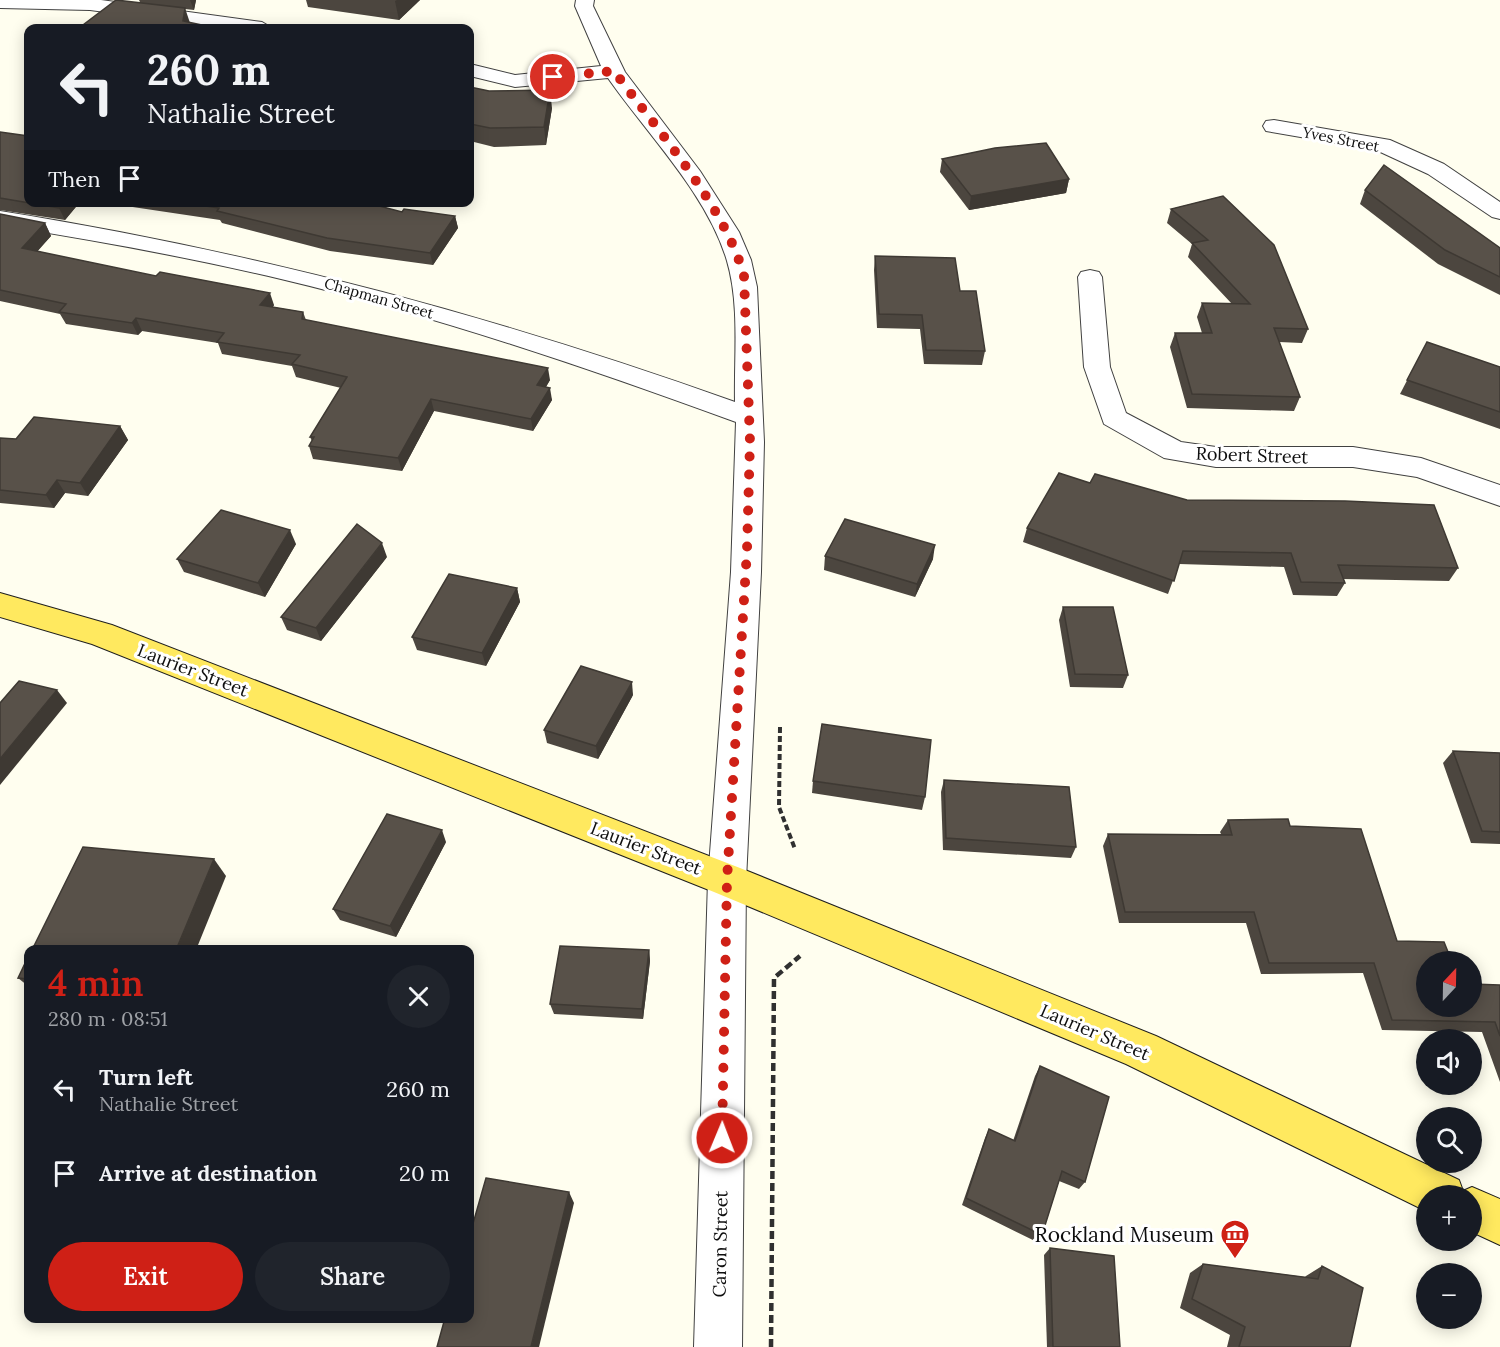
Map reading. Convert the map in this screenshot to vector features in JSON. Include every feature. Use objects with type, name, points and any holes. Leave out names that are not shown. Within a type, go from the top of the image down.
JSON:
[{"type":"main road","name":"Laurier Street","points":[[0,605],[100,634],[727,880],[1141,1050],[1420,1185]]},
{"type":"main road","points":[[1482,1214],[1500,1223]]},
{"type":"street","name":"Caron Street","points":[[585,0],[584,6],[614,71],[711,205],[741,265],[746,287],[750,442],[746,572],[727,880],[718,1347]]},
{"type":"street","points":[[0,2],[90,4],[233,24]]},
{"type":"street","points":[[474,71],[515,81],[614,71]]},
{"type":"street","name":"Yves Street","points":[[1274,126],[1382,145],[1436,169],[1500,212]]},
{"type":"street","name":"Chapman Street","points":[[0,218],[83,230],[295,274],[634,374],[748,417]]},
{"type":"street","name":"Robert Street","points":[[1090,278],[1097,367],[1114,418],[1174,451],[1216,457],[1353,457],[1421,468],[1500,496]]},
{"type":"path","points":[[771,1347],[774,978],[800,956]]},
{"type":"building","points":[[116,0],[185,8],[183,21],[197,24],[84,24]]},
{"type":"building","points":[[474,88],[489,91],[550,90],[544,127],[490,128],[474,125]]},
{"type":"building","points":[[0,132],[24,135],[24,202],[0,198]]},
{"type":"building","points":[[1046,143],[1069,179],[971,196],[942,159],[995,148]]},
{"type":"building","points":[[1384,165],[1500,248],[1500,277],[1445,250],[1365,190]]},
{"type":"building","points":[[1223,196],[1274,245],[1308,329],[1274,328],[1300,397],[1192,394],[1175,333],[1212,333],[1202,303],[1250,304],[1192,243],[1208,240],[1171,209]]},
{"type":"building","points":[[212,207],[383,207],[402,212],[404,209],[455,216],[430,253],[327,238],[217,211],[219,208]]},
{"type":"building","points":[[0,214],[45,223],[22,248],[156,276],[160,272],[270,293],[260,305],[303,312],[302,319],[548,368],[537,385],[550,388],[531,419],[431,399],[398,458],[309,446],[314,437],[310,437],[347,377],[292,364],[300,355],[217,342],[224,333],[136,318],[132,323],[59,312],[66,304],[0,290]]},
{"type":"building","points":[[875,256],[955,258],[960,291],[976,291],[985,351],[926,350],[922,315],[879,314]]},
{"type":"building","points":[[1427,342],[1500,367],[1500,412],[1407,380]]},
{"type":"building","points":[[34,417],[120,426],[80,483],[57,480],[46,495],[0,490],[0,438],[16,439]]},
{"type":"building","points":[[1059,473],[1090,483],[1095,474],[1187,500],[1345,501],[1434,505],[1458,568],[1338,565],[1345,583],[1301,582],[1291,553],[1183,551],[1174,581],[1027,528]]},
{"type":"building","points":[[221,510],[290,530],[258,583],[177,559]]},
{"type":"building","points":[[845,519],[935,545],[917,584],[825,556]]},
{"type":"building","points":[[357,524],[382,543],[316,628],[281,617]]},
{"type":"building","points":[[449,574],[517,588],[482,653],[412,637]]},
{"type":"building","points":[[1063,607],[1113,607],[1128,675],[1075,674]]},
{"type":"building","points":[[581,666],[632,682],[596,746],[544,730]]},
{"type":"building","points":[[19,681],[57,690],[0,759],[0,703]]},
{"type":"building","points":[[822,724],[931,740],[925,797],[813,781]]},
{"type":"building","points":[[1453,751],[1500,753],[1500,832],[1482,831]]},
{"type":"building","points":[[944,780],[1069,787],[1076,847],[946,838]]},
{"type":"building","points":[[387,814],[442,830],[390,926],[333,909]]},
{"type":"building","points":[[1288,819],[1290,826],[1361,829],[1397,941],[1444,942],[1448,951],[1416,951],[1416,1017],[1482,1017],[1482,984],[1500,985],[1500,1036],[1495,1022],[1392,1020],[1374,963],[1269,963],[1254,912],[1125,912],[1108,834],[1232,835],[1228,820]]},
{"type":"building","points":[[83,847],[214,859],[178,945],[34,945]]},
{"type":"building","points":[[560,946],[649,950],[642,1009],[550,1004]]},
{"type":"building","points":[[24,965],[24,979],[18,978]]},
{"type":"building","points":[[1040,1066],[1109,1097],[1085,1182],[1062,1171],[1042,1235],[966,1198],[989,1129],[1015,1141]]},
{"type":"building","points":[[486,1178],[569,1192],[531,1347],[437,1347],[444,1323],[474,1323],[474,1220]]},
{"type":"building","points":[[1050,1248],[1114,1256],[1120,1347],[1053,1347]]},
{"type":"building","name":"Rockland Museum","points":[[1203,1264],[1318,1279],[1322,1266],[1363,1288],[1350,1347],[1239,1347],[1245,1327],[1192,1299]]},
{"type":"place","name":"Rockland Museum","points":[[1235,1260]]},
{"type":"route","points":[[553,77],[614,71],[711,205],[737,255],[746,287],[750,442],[747,550],[727,880],[722,1138]]}]
